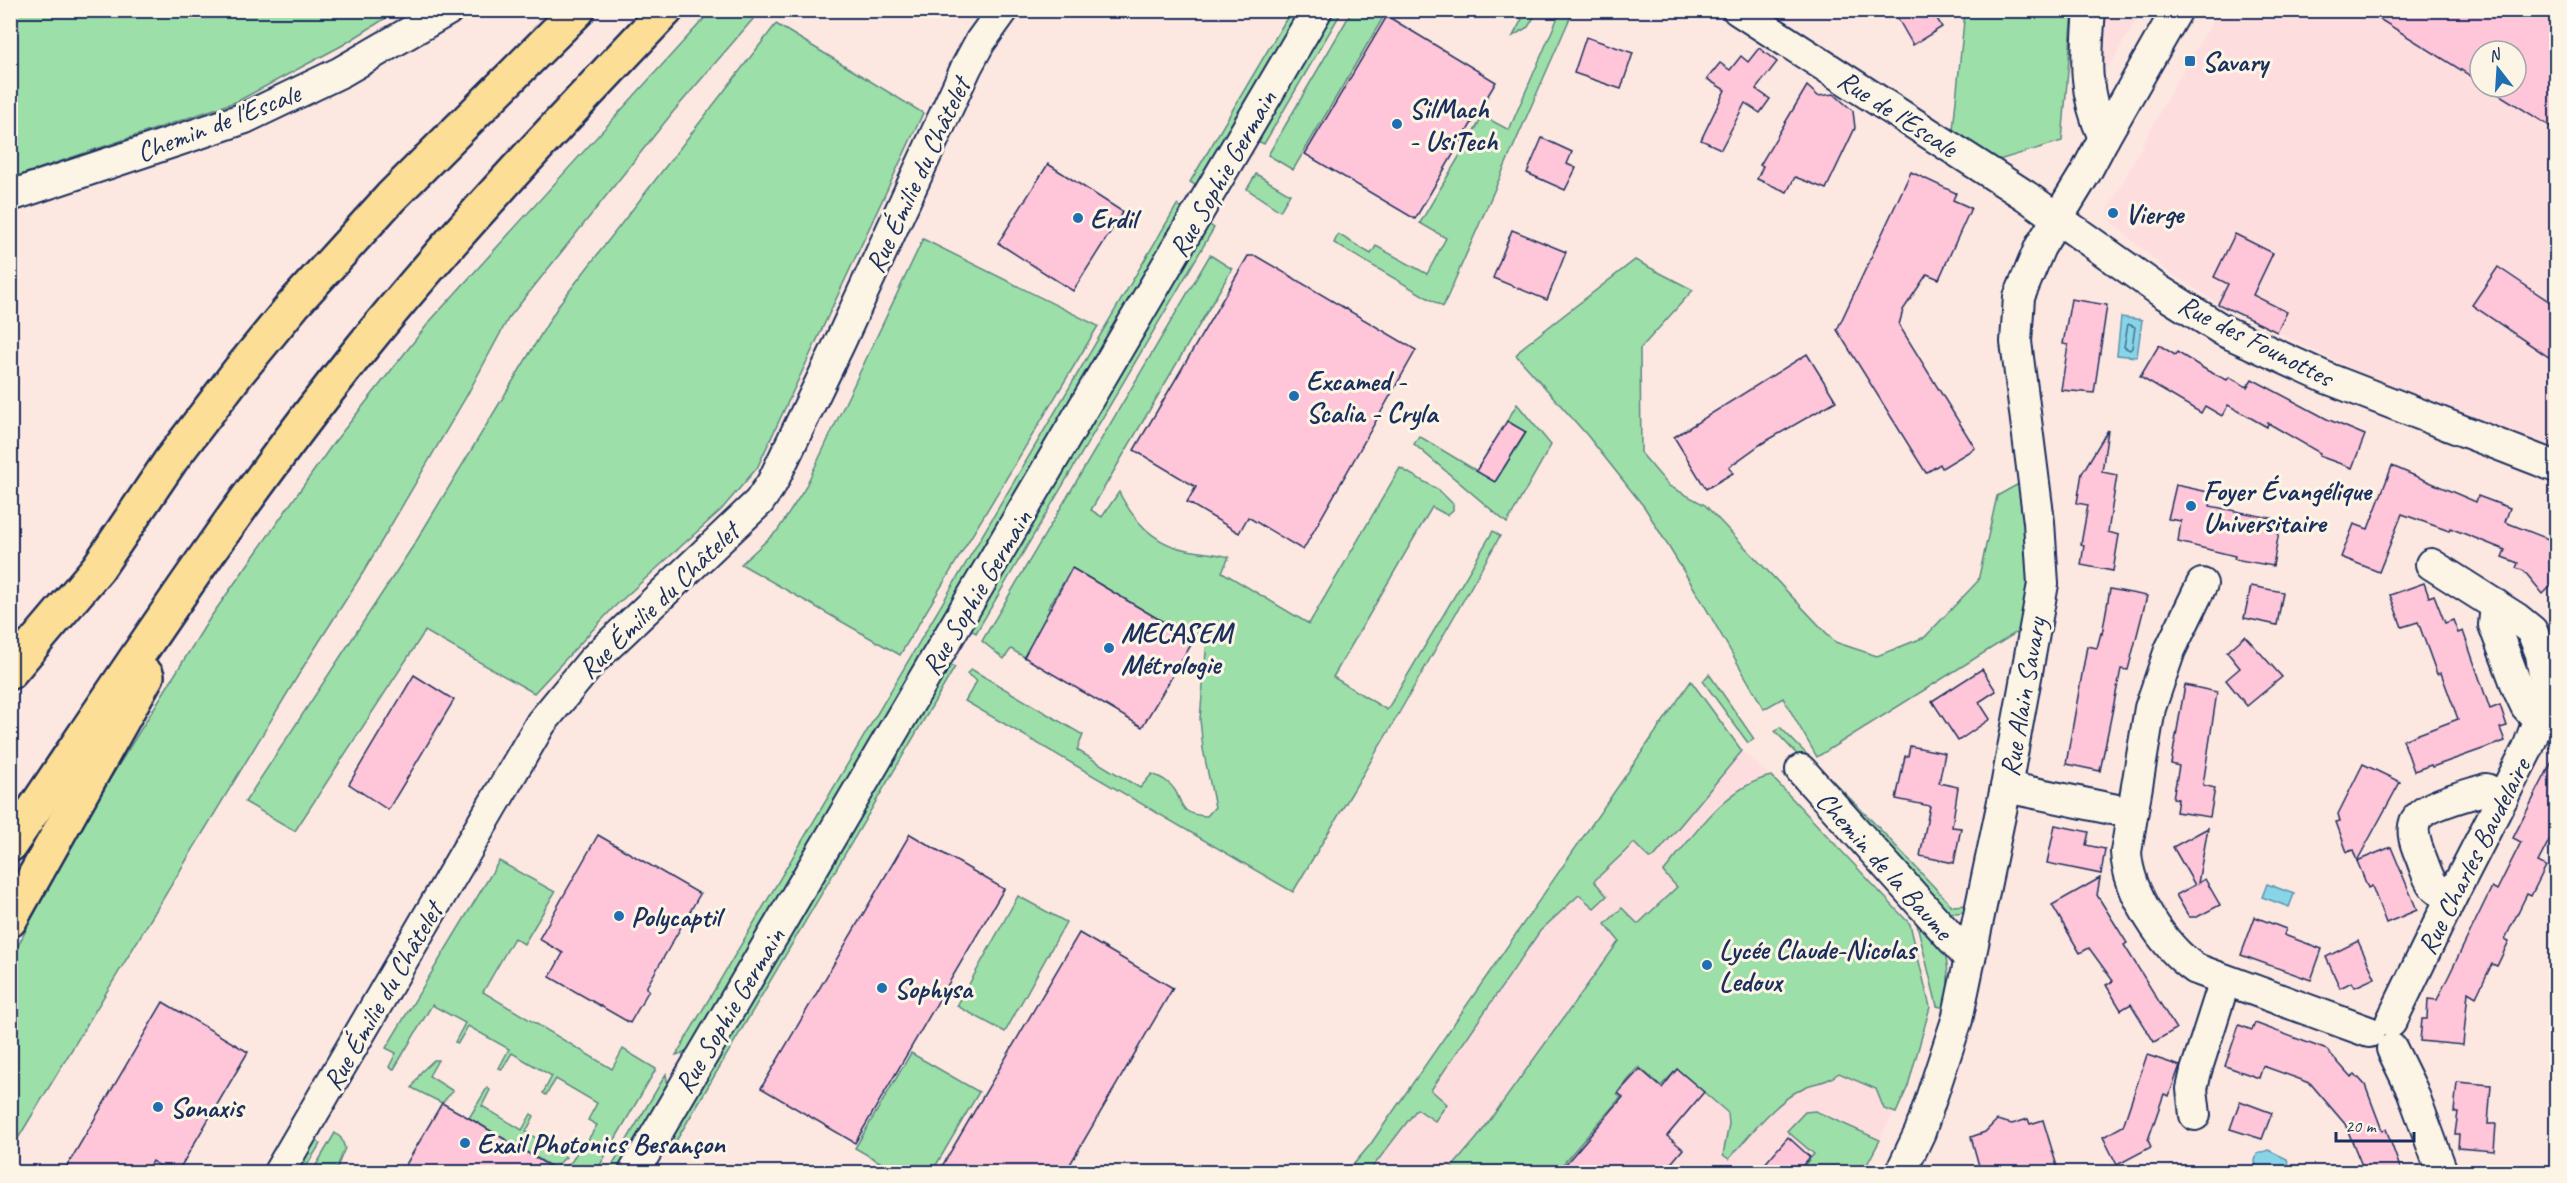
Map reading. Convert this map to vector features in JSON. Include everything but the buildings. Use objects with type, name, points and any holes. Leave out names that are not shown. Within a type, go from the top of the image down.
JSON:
[{"type":"highway","points":[[10,697],[171,460],[238,371],[294,304],[391,197],[578,10]]},
{"type":"highway","points":[[10,845],[230,520],[354,357],[444,248],[666,10]]},
{"type":"highway","points":[[10,920],[130,708],[230,520]]},
{"type":"highway","points":[[10,672],[89,580]]},
{"type":"street","name":"Chemin de l'Escale","points":[[10,196],[245,118],[341,72],[448,10]]},
{"type":"street","name":"Rue Émilie du Châtelet","points":[[279,1173],[541,723],[593,660],[759,502],[772,483],[840,342],[967,66],[980,42],[1003,10]]},
{"type":"street","name":"Rue Sophie Germain","points":[[634,1173],[1317,10]]},
{"type":"street","name":"Rue de l'Escale","points":[[1738,10],[2056,218]]},
{"type":"street","points":[[2090,10],[2086,63],[2091,104],[2104,138]]},
{"type":"street","points":[[2056,218],[2086,172],[2177,10]]},
{"type":"street","name":"Rue des Founottes","points":[[2056,218],[2160,291],[2224,331],[2329,379],[2556,467]]},
{"type":"street","name":"Rue Alain Savary","points":[[1901,1173],[1920,1132],[1957,1020],[2006,787],[2043,584],[2039,522],[2016,342],[2016,319],[2019,297],[2040,247],[2056,218]]},
{"type":"street","name":"Rue Charles Baudelaire","points":[[2384,1034],[2528,748],[2543,707],[2545,682],[2541,654],[2532,631],[2431,564]]},
{"type":"street","points":[[2202,584],[2160,678],[2151,708],[2131,813],[2127,867],[2145,910],[2183,961],[2196,969],[2225,980],[2384,1034],[2412,1090],[2442,1173]]},
{"type":"street","name":"Chemin de la Baume","points":[[1801,770],[1970,959]]},
{"type":"street","points":[[2006,787],[2131,813]]},
{"type":"street","points":[[2451,898],[2436,891],[2430,881],[2414,838],[2415,822],[2426,809],[2486,789],[2503,797]]},
{"type":"street","points":[[2195,1115],[2192,1089],[2196,1071],[2225,980]]},
{"type":"shaded area","points":[[2105,11],[2142,11],[2108,68],[2101,63]]},
{"type":"shaded area","points":[[2219,11],[2556,11],[2556,450],[2370,378],[2218,303],[2170,273],[2111,222],[2108,210],[2170,93]]},
{"type":"shaded area","name":"Lycée Claude-Nicolas Ledoux","points":[[1691,680],[1743,752],[1771,777],[1907,1086],[1863,1172],[1348,1172],[1371,1146]]},
{"type":"green space","points":[[1561,10],[1573,11],[1443,307],[1334,243],[1338,234],[1371,254],[1376,246],[1427,274],[1446,238],[1420,223],[1483,116],[1509,130]]},
{"type":"green space","points":[[10,11],[397,11],[343,45],[238,101],[11,178]]},
{"type":"green space","points":[[711,11],[760,11],[673,112],[508,319],[466,397],[364,571],[305,664],[11,1150],[11,960],[47,888],[95,803],[210,618],[332,445],[431,320]]},
{"type":"green space","points":[[1291,11],[1300,11],[1197,186],[1190,182]]},
{"type":"green space","points":[[1332,11],[1342,11],[1264,144],[1256,140]]},
{"type":"green space","points":[[1352,11],[1387,11],[1293,170],[1268,155]]},
{"type":"green space","points":[[1509,11],[1538,11],[1528,27],[1513,36],[1522,19]]},
{"type":"green space","points":[[1965,11],[2073,11],[2062,141],[1999,160],[1953,130]]},
{"type":"green space","points":[[776,24],[923,113],[757,468],[721,510],[613,608],[534,693],[425,631],[295,831],[245,802],[417,540],[560,303]]},
{"type":"green space","points":[[1256,174],[1290,194],[1280,211],[1247,189]]},
{"type":"green space","points":[[1177,205],[1183,209],[690,1051],[676,1055]]},
{"type":"green space","points":[[1207,223],[1214,228],[976,633],[969,629]]},
{"type":"green space","points":[[923,239],[1098,326],[900,655],[741,564],[778,530],[804,490]]},
{"type":"green space","points":[[1210,255],[1232,269],[1091,510],[1102,517],[1119,492],[1138,521],[1155,537],[1176,547],[1229,557],[1222,572],[1309,624],[1400,468],[1439,490],[1453,504],[1453,510],[1447,515],[1432,507],[1333,677],[1387,710],[1493,531],[1500,536],[1293,892],[965,701],[977,681],[967,674],[971,669],[1083,735],[1077,750],[1140,788],[1152,774],[1172,787],[1181,804],[1189,812],[1207,816],[1215,807],[1203,749],[1200,719],[1207,641],[1194,640],[1072,568],[1048,608],[1051,610],[1024,657],[1011,649],[1004,659],[982,641]]},
{"type":"green space","points":[[1635,260],[1693,290],[1640,349],[1641,453],[1669,486],[1705,505],[1835,642],[1877,656],[1925,637],[1978,581],[1997,496],[2024,481],[2029,555],[2022,629],[1817,757],[1783,698],[1764,709],[1645,508],[1587,435],[1516,355],[1523,347]]},
{"type":"green space","points":[[1517,404],[1551,445],[1507,523],[1414,444],[1419,436],[1495,482],[1526,433],[1507,421]]},
{"type":"green space","points":[[949,665],[955,667],[676,1141],[670,1136]]},
{"type":"green space","points":[[1709,674],[1754,739],[1748,743],[1703,681]]},
{"type":"green space","points":[[1691,681],[1742,751],[1654,857],[1649,858],[1634,843],[1594,881],[1607,896],[1594,908],[1579,895],[1540,931],[1431,1090],[1447,1104],[1435,1121],[1417,1109],[1369,1172],[1347,1172],[1370,1145]]},
{"type":"green space","points":[[1780,727],[1952,906],[1968,905],[1966,911],[1946,912],[1775,731]]},
{"type":"green space","points":[[1786,772],[1937,930],[1948,968],[1946,1008],[1937,1006],[1915,916],[1783,774]]},
{"type":"green space","points":[[1771,776],[1910,924],[1930,1007],[1908,1086],[1896,1113],[1884,1109],[1876,1089],[1839,1073],[1828,1080],[1806,1086],[1780,1103],[1729,1159],[1723,1155],[1729,1124],[1728,1113],[1677,1069],[1661,1086],[1639,1067],[1617,1093],[1621,1097],[1556,1172],[1448,1172],[1477,1138],[1619,941],[1605,924],[1622,908],[1638,924],[1677,887],[1663,872],[1698,829],[1724,802],[1739,791]]},
{"type":"green space","points":[[499,861],[555,892],[524,944],[514,938],[483,992],[612,1069],[623,1049],[656,1069],[596,1172],[559,1172],[572,1161],[581,1145],[585,1145],[597,1125],[588,1120],[597,1103],[556,1079],[546,1095],[543,1093],[552,1076],[512,1053],[502,1069],[499,1068],[509,1049],[468,1026],[458,1043],[455,1042],[465,1023],[432,1005],[394,1069],[389,1067],[396,1053],[386,1048]]},
{"type":"green space","points":[[1018,896],[1066,922],[1005,1032],[957,1006]]},
{"type":"green space","points":[[911,1053],[979,1092],[932,1172],[897,1172],[855,1148]]},
{"type":"green space","points":[[434,1060],[438,1060],[429,1076],[453,1091],[442,1103],[412,1088],[421,1072]]},
{"type":"green space","points":[[666,1074],[668,1087],[618,1172],[608,1172]]},
{"type":"green space","points":[[487,1088],[490,1090],[482,1106],[522,1130],[531,1114],[534,1116],[526,1132],[566,1157],[554,1168],[469,1118]]},
{"type":"green space","points":[[1815,1111],[1880,1140],[1863,1172],[1798,1172],[1814,1154],[1787,1131],[1805,1112]]},
{"type":"green space","points":[[335,1133],[341,1138],[345,1148],[335,1172],[312,1172]]},
{"type":"green space","points":[[313,1139],[320,1144],[303,1172],[293,1172]]},
{"type":"water","points":[[2121,317],[2142,320],[2137,357],[2117,355]]},
{"type":"water","points":[[2267,884],[2294,894],[2289,907],[2262,897]]},
{"type":"water","points":[[2268,1150],[2287,1159],[2289,1165],[2286,1172],[2267,1172],[2256,1166],[2257,1154]]},
{"type":"place","name":"Savary","points":[[2190,61]]},
{"type":"place","name":"SilMach - UsiTech","points":[[1397,124]]},
{"type":"place","name":"Vierge","points":[[2113,213]]},
{"type":"place","name":"Erdil","points":[[1078,218]]},
{"type":"place","name":"Excamed - Scalia - Cryla","points":[[1294,396]]},
{"type":"place","name":"Foyer Évangélique Universitaire","points":[[2191,506]]},
{"type":"place","name":"MECASEM Métrologie","points":[[1109,648]]},
{"type":"place","name":"Polycaptil","points":[[619,916]]},
{"type":"place","name":"Lycée Claude-Nicolas Ledoux","points":[[1707,965]]},
{"type":"place","name":"Sophysa","points":[[882,988]]},
{"type":"place","name":"Sonaxis","points":[[158,1107]]},
{"type":"place","name":"Exail Photonics Besançon","points":[[465,1143]]}]
